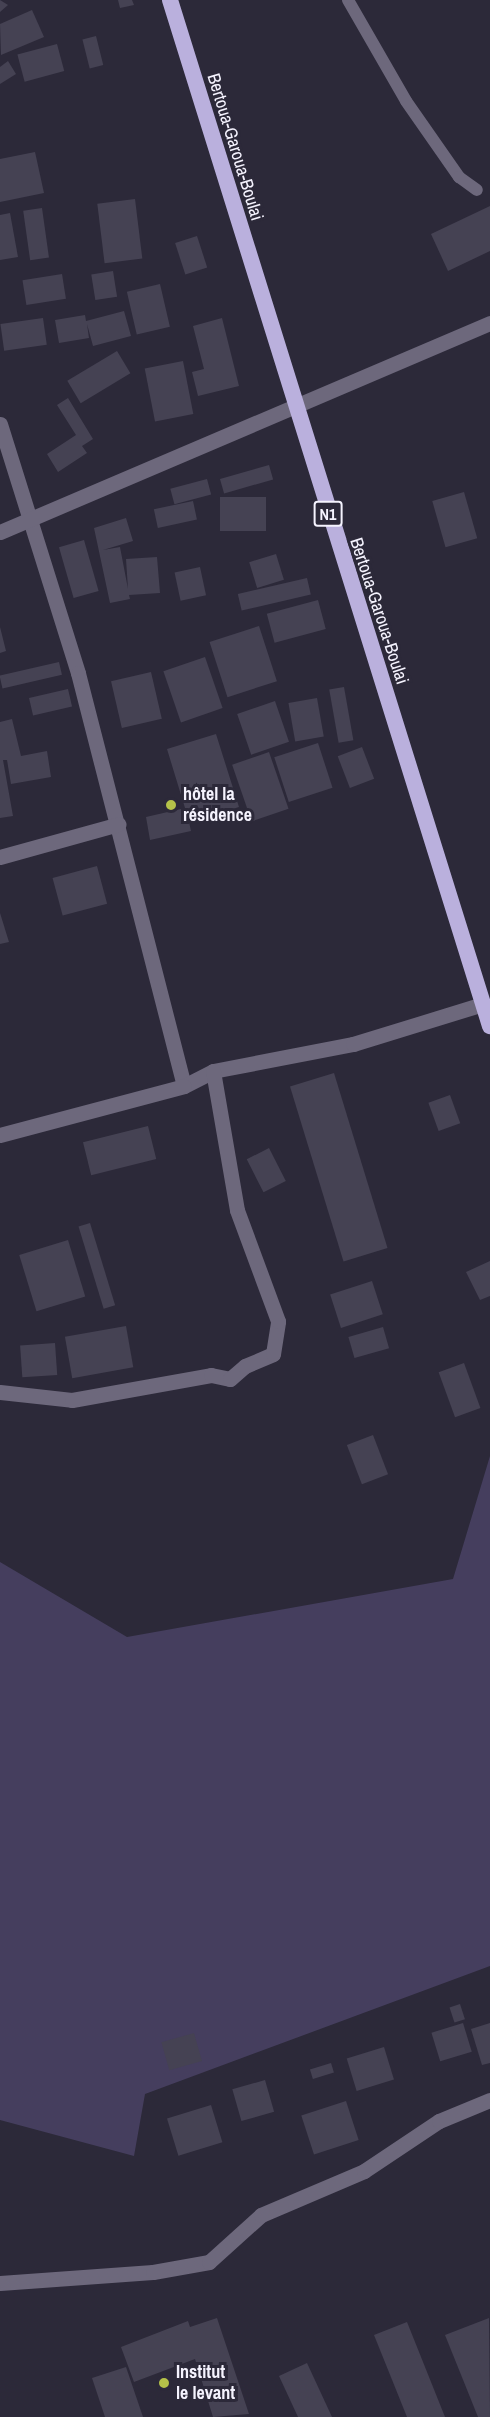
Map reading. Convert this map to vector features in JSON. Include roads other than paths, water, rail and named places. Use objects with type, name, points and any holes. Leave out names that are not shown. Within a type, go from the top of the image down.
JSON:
[{"type":"highway","name":"Bertoua-Garoua-Boulai","points":[[170,0],[295,408],[490,1026]]},
{"type":"street","points":[[0,532],[490,323]]},
{"type":"street","points":[[0,424],[78,673],[119,824],[184,1086]]},
{"type":"street","points":[[0,858],[119,824]]},
{"type":"street","points":[[0,1135],[184,1086],[213,1071],[353,1044],[483,1004]]},
{"type":"street","points":[[0,1392],[72,1400],[211,1376],[230,1379],[245,1366],[273,1354],[278,1320],[237,1210],[213,1071]]},
{"type":"street","points":[[0,2283],[153,2272],[209,2262],[261,2214],[364,2171],[439,2121],[490,2100]]},
{"type":"lane","points":[[348,0],[406,101],[459,177],[477,190]]},
{"type":"place","name":"hôtel la résidence","points":[[171,805]]},
{"type":"place","name":"Institut le levant","points":[[164,2383]]}]
